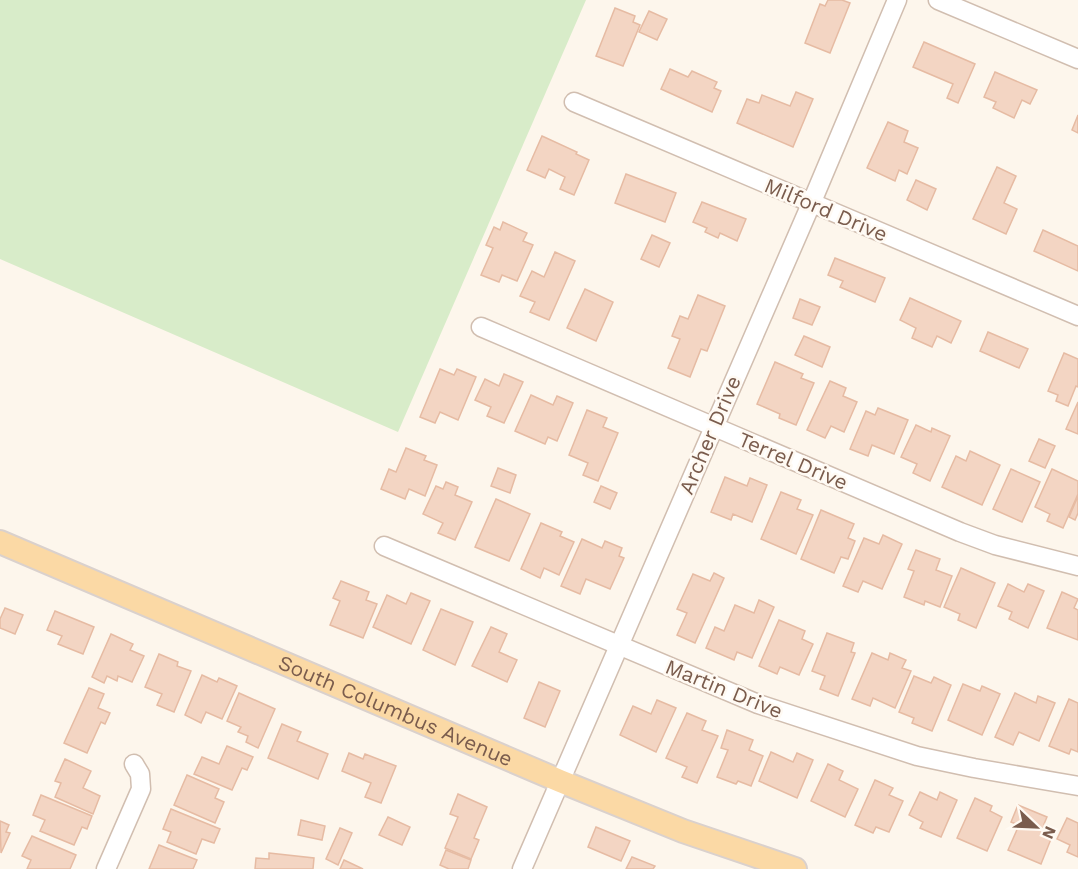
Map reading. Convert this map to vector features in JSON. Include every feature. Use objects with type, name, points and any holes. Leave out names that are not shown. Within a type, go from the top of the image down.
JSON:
[{"type":"main road","name":"South Columbus Avenue","points":[[0,542],[560,781],[683,831],[795,869]]},
{"type":"street","name":"Archer Drive","points":[[522,869],[811,204],[897,0]]},
{"type":"street","points":[[938,0],[1078,59]]},
{"type":"street","name":"Milford Drive","points":[[574,102],[1078,316]]},
{"type":"street","name":"Terrel Drive","points":[[481,327],[960,532],[995,544],[1078,566]]},
{"type":"street","name":"Martin Drive","points":[[384,546],[758,704],[906,753],[974,768],[1078,786]]},
{"type":"street","points":[[106,869],[141,789],[140,774],[134,764]]},
{"type":"green space","points":[[0,0],[586,0],[398,432],[0,259]]},
{"type":"building","points":[[828,0],[842,0],[850,3],[830,53],[805,43],[820,4],[825,6]]},
{"type":"building","points":[[615,8],[635,16],[633,22],[640,25],[623,66],[596,56]]},
{"type":"building","points":[[649,11],[667,19],[657,40],[639,32]]},
{"type":"building","points":[[924,42],[975,64],[958,103],[947,98],[953,84],[913,67]]},
{"type":"building","points":[[670,69],[688,77],[692,71],[717,82],[714,88],[721,91],[712,112],[661,89]]},
{"type":"building","points":[[995,72],[1037,90],[1030,104],[1022,100],[1014,118],[993,108],[996,102],[984,97]]},
{"type":"building","points":[[796,92],[813,99],[793,147],[737,123],[747,99],[759,103],[762,95],[790,106]]},
{"type":"building","points":[[1078,115],[1078,133],[1072,130]]},
{"type":"building","points":[[888,122],[908,131],[904,142],[918,148],[907,174],[899,170],[895,181],[867,168]]},
{"type":"building","points":[[542,136],[589,160],[574,195],[560,189],[565,177],[549,169],[545,178],[527,170]]},
{"type":"building","points":[[997,167],[1016,176],[1004,203],[1017,209],[1006,234],[973,219]]},
{"type":"building","points":[[626,174],[676,193],[665,222],[615,203]]},
{"type":"building","points":[[916,180],[936,189],[927,210],[907,200]]},
{"type":"building","points":[[702,202],[746,219],[737,241],[720,233],[718,238],[705,232],[707,228],[693,222]]},
{"type":"building","points":[[503,222],[527,233],[523,241],[533,245],[517,281],[502,275],[499,282],[481,275],[493,248],[486,245],[494,227],[500,230]]},
{"type":"building","points":[[1043,230],[1078,246],[1078,271],[1034,251]]},
{"type":"building","points":[[652,235],[670,243],[659,267],[641,259]]},
{"type":"building","points":[[555,252],[575,261],[549,320],[530,312],[535,302],[520,296],[532,271],[544,277]]},
{"type":"building","points":[[835,258],[885,278],[875,302],[840,287],[843,281],[828,275]]},
{"type":"building","points":[[585,289],[613,302],[596,341],[567,328]]},
{"type":"building","points":[[698,295],[725,306],[707,351],[701,349],[690,377],[668,368],[680,339],[672,336],[680,316],[688,319]]},
{"type":"building","points":[[910,298],[961,321],[951,343],[937,336],[932,347],[912,338],[916,328],[900,320]]},
{"type":"building","points":[[800,299],[820,307],[812,325],[793,318]]},
{"type":"building","points":[[988,332],[1028,349],[1019,368],[980,351]]},
{"type":"building","points":[[804,336],[830,347],[822,367],[795,355]]},
{"type":"building","points":[[1064,353],[1078,359],[1078,387],[1076,386],[1068,406],[1056,401],[1058,395],[1048,391]]},
{"type":"building","points":[[775,362],[803,374],[801,378],[814,383],[796,425],[779,418],[780,414],[757,404]]},
{"type":"building","points":[[440,369],[454,375],[457,369],[476,377],[458,420],[440,412],[435,423],[420,417]]},
{"type":"building","points":[[504,374],[523,382],[504,423],[487,416],[491,407],[475,400],[485,379],[499,386]]},
{"type":"building","points":[[830,381],[846,388],[843,396],[857,402],[844,432],[831,426],[825,438],[807,430]]},
{"type":"building","points":[[531,395],[553,405],[557,396],[573,403],[557,441],[548,437],[545,444],[515,431]]},
{"type":"building","points":[[1078,402],[1078,434],[1066,429]]},
{"type":"building","points":[[878,408],[908,420],[894,454],[872,445],[868,456],[850,449],[866,411],[875,415]]},
{"type":"building","points":[[587,410],[607,418],[603,427],[618,433],[598,481],[583,475],[588,463],[569,455]]},
{"type":"building","points":[[916,425],[931,432],[932,428],[950,436],[930,481],[913,473],[917,464],[901,457]]},
{"type":"building","points":[[1039,439],[1055,446],[1045,468],[1029,461]]},
{"type":"building","points":[[406,448],[426,456],[424,460],[437,465],[425,496],[409,489],[405,499],[381,489],[389,469],[396,472]]},
{"type":"building","points":[[970,451],[1000,465],[982,505],[942,487],[956,456],[966,461]]},
{"type":"building","points":[[498,468],[516,475],[510,493],[491,486]]},
{"type":"building","points":[[1011,469],[1040,482],[1022,522],[993,509]]},
{"type":"building","points":[[1052,469],[1078,481],[1078,494],[1063,528],[1047,521],[1050,514],[1035,507]]},
{"type":"building","points":[[725,477],[747,486],[750,478],[767,485],[752,522],[733,514],[731,520],[711,512]]},
{"type":"building","points":[[446,482],[458,487],[455,495],[472,502],[455,540],[438,533],[443,523],[423,514],[436,486],[443,489]]},
{"type":"building","points":[[601,486],[617,493],[610,509],[594,502]]},
{"type":"building","points":[[781,492],[801,500],[797,509],[813,515],[796,554],[761,539]]},
{"type":"building","points":[[1078,496],[1078,513],[1075,520],[1069,517]]},
{"type":"building","points":[[496,499],[530,514],[509,561],[475,547]]},
{"type":"building","points":[[821,510],[854,524],[848,538],[855,541],[848,559],[841,557],[834,573],[801,559]]},
{"type":"building","points":[[541,523],[562,532],[560,536],[574,542],[559,575],[544,568],[540,578],[521,569]]},
{"type":"building","points":[[883,535],[902,544],[882,589],[863,581],[858,592],[843,586],[864,538],[879,544]]},
{"type":"building","points":[[582,539],[602,548],[605,541],[622,548],[619,556],[624,558],[610,589],[586,579],[580,594],[561,586]]},
{"type":"building","points":[[916,550],[940,559],[936,570],[952,576],[940,607],[925,601],[924,605],[904,597],[914,571],[908,569]]},
{"type":"building","points":[[961,568],[995,583],[976,628],[958,620],[960,614],[944,607]]},
{"type":"building","points":[[714,573],[724,578],[695,643],[677,635],[687,613],[677,609],[693,574],[710,581]]},
{"type":"building","points":[[341,581],[369,592],[366,600],[377,604],[363,638],[330,625],[340,601],[333,598]]},
{"type":"building","points":[[1008,584],[1024,592],[1028,584],[1044,591],[1028,628],[1009,619],[1012,612],[998,606]]},
{"type":"building","points":[[1062,592],[1078,599],[1074,608],[1078,610],[1078,640],[1047,628]]},
{"type":"building","points":[[411,593],[430,601],[411,644],[373,627],[387,595],[406,604]]},
{"type":"building","points":[[759,600],[774,607],[752,658],[737,652],[734,660],[706,648],[715,627],[724,631],[735,605],[754,613]]},
{"type":"building","points":[[5,608],[23,615],[15,634],[0,628],[0,619]]},
{"type":"building","points":[[441,609],[473,622],[455,665],[423,650]]},
{"type":"building","points":[[55,611],[94,627],[83,654],[58,644],[62,636],[47,630]]},
{"type":"building","points":[[779,620],[805,631],[802,639],[813,644],[799,675],[780,667],[777,674],[759,666]]},
{"type":"building","points":[[491,627],[507,634],[499,652],[517,660],[507,682],[472,666]]},
{"type":"building","points":[[827,633],[854,643],[851,652],[855,653],[838,696],[820,689],[825,676],[812,671]]},
{"type":"building","points":[[111,634],[133,644],[130,650],[144,656],[132,682],[118,676],[117,681],[107,676],[104,683],[92,677]]},
{"type":"building","points":[[872,653],[888,660],[890,653],[906,660],[902,668],[911,671],[895,708],[873,698],[870,706],[852,699]]},
{"type":"building","points":[[159,654],[178,662],[177,666],[191,671],[174,712],[157,705],[162,694],[145,687]]},
{"type":"building","points":[[202,675],[217,682],[219,678],[237,686],[222,719],[206,712],[201,723],[185,715]]},
{"type":"building","points":[[914,676],[931,683],[934,677],[951,685],[932,731],[912,723],[914,718],[899,712]]},
{"type":"building","points":[[539,682],[560,691],[545,727],[524,718]]},
{"type":"building","points":[[963,684],[980,691],[982,686],[1000,694],[982,735],[948,720]]},
{"type":"building","points":[[89,688],[104,694],[98,708],[110,713],[105,724],[101,722],[87,753],[64,743]]},
{"type":"building","points":[[239,693],[275,709],[258,748],[246,742],[248,736],[238,732],[241,727],[227,721]]},
{"type":"building","points":[[1015,693],[1036,703],[1038,696],[1055,703],[1039,741],[1019,732],[1013,745],[995,737]]},
{"type":"building","points":[[1069,699],[1078,703],[1078,752],[1071,749],[1069,754],[1049,746]]},
{"type":"building","points":[[657,700],[676,708],[656,752],[620,735],[633,706],[651,714]]},
{"type":"building","points":[[687,713],[706,721],[702,730],[718,736],[697,783],[682,777],[687,767],[666,758]]},
{"type":"building","points":[[282,724],[301,732],[297,741],[328,754],[318,779],[268,758]]},
{"type":"building","points":[[727,730],[753,740],[749,750],[763,756],[751,786],[738,781],[736,784],[717,777],[728,750],[721,748]]},
{"type":"building","points":[[227,746],[253,757],[247,770],[242,768],[232,790],[194,774],[202,757],[219,764]]},
{"type":"building","points":[[771,752],[793,762],[797,753],[813,760],[797,798],[759,781]]},
{"type":"building","points":[[349,753],[363,759],[365,754],[396,766],[381,803],[365,797],[371,783],[342,771]]},
{"type":"building","points":[[65,759],[91,771],[83,788],[100,796],[93,814],[55,797],[61,783],[55,781]]},
{"type":"building","points":[[828,764],[843,771],[839,780],[858,789],[845,817],[811,801]]},
{"type":"building","points":[[187,775],[219,789],[215,798],[224,802],[215,823],[174,805]]},
{"type":"building","points":[[875,780],[893,788],[889,795],[903,801],[889,832],[876,827],[873,833],[855,825]]},
{"type":"building","points":[[920,792],[937,800],[940,792],[957,800],[941,837],[920,828],[923,822],[909,815]]},
{"type":"building","points":[[458,794],[487,807],[474,838],[479,840],[471,859],[445,848],[458,817],[450,814]]},
{"type":"building","points":[[41,795],[92,816],[87,829],[82,827],[74,845],[40,831],[45,820],[33,815]]},
{"type":"building","points":[[975,798],[992,806],[990,811],[1002,817],[987,851],[957,838]]},
{"type":"building","points":[[1018,805],[1047,817],[1044,824],[1055,829],[1041,864],[1008,850],[1019,825],[1011,822]]},
{"type":"building","points":[[171,809],[220,829],[214,843],[202,839],[196,854],[167,842],[171,832],[163,829]]},
{"type":"building","points":[[388,817],[410,827],[402,845],[379,835]]},
{"type":"building","points":[[1067,818],[1078,823],[1078,857],[1067,852],[1070,845],[1057,839]]},
{"type":"building","points":[[301,820],[325,826],[322,840],[298,835]]},
{"type":"building","points":[[0,821],[9,825],[6,832],[10,833],[1,853]]},
{"type":"building","points":[[596,827],[630,841],[621,861],[588,847]]},
{"type":"building","points":[[340,828],[352,833],[338,865],[326,859]]},
{"type":"building","points":[[32,836],[76,855],[70,869],[27,869],[31,860],[22,856]]},
{"type":"building","points":[[159,845],[197,860],[193,869],[149,869]]},
{"type":"building","points":[[446,850],[471,860],[468,869],[449,869],[440,865]]},
{"type":"building","points":[[269,853],[314,858],[313,869],[255,869],[256,858],[269,859]]},
{"type":"building","points":[[632,857],[655,866],[653,869],[626,869]]},
{"type":"building","points":[[344,860],[363,869],[340,869]]}]
